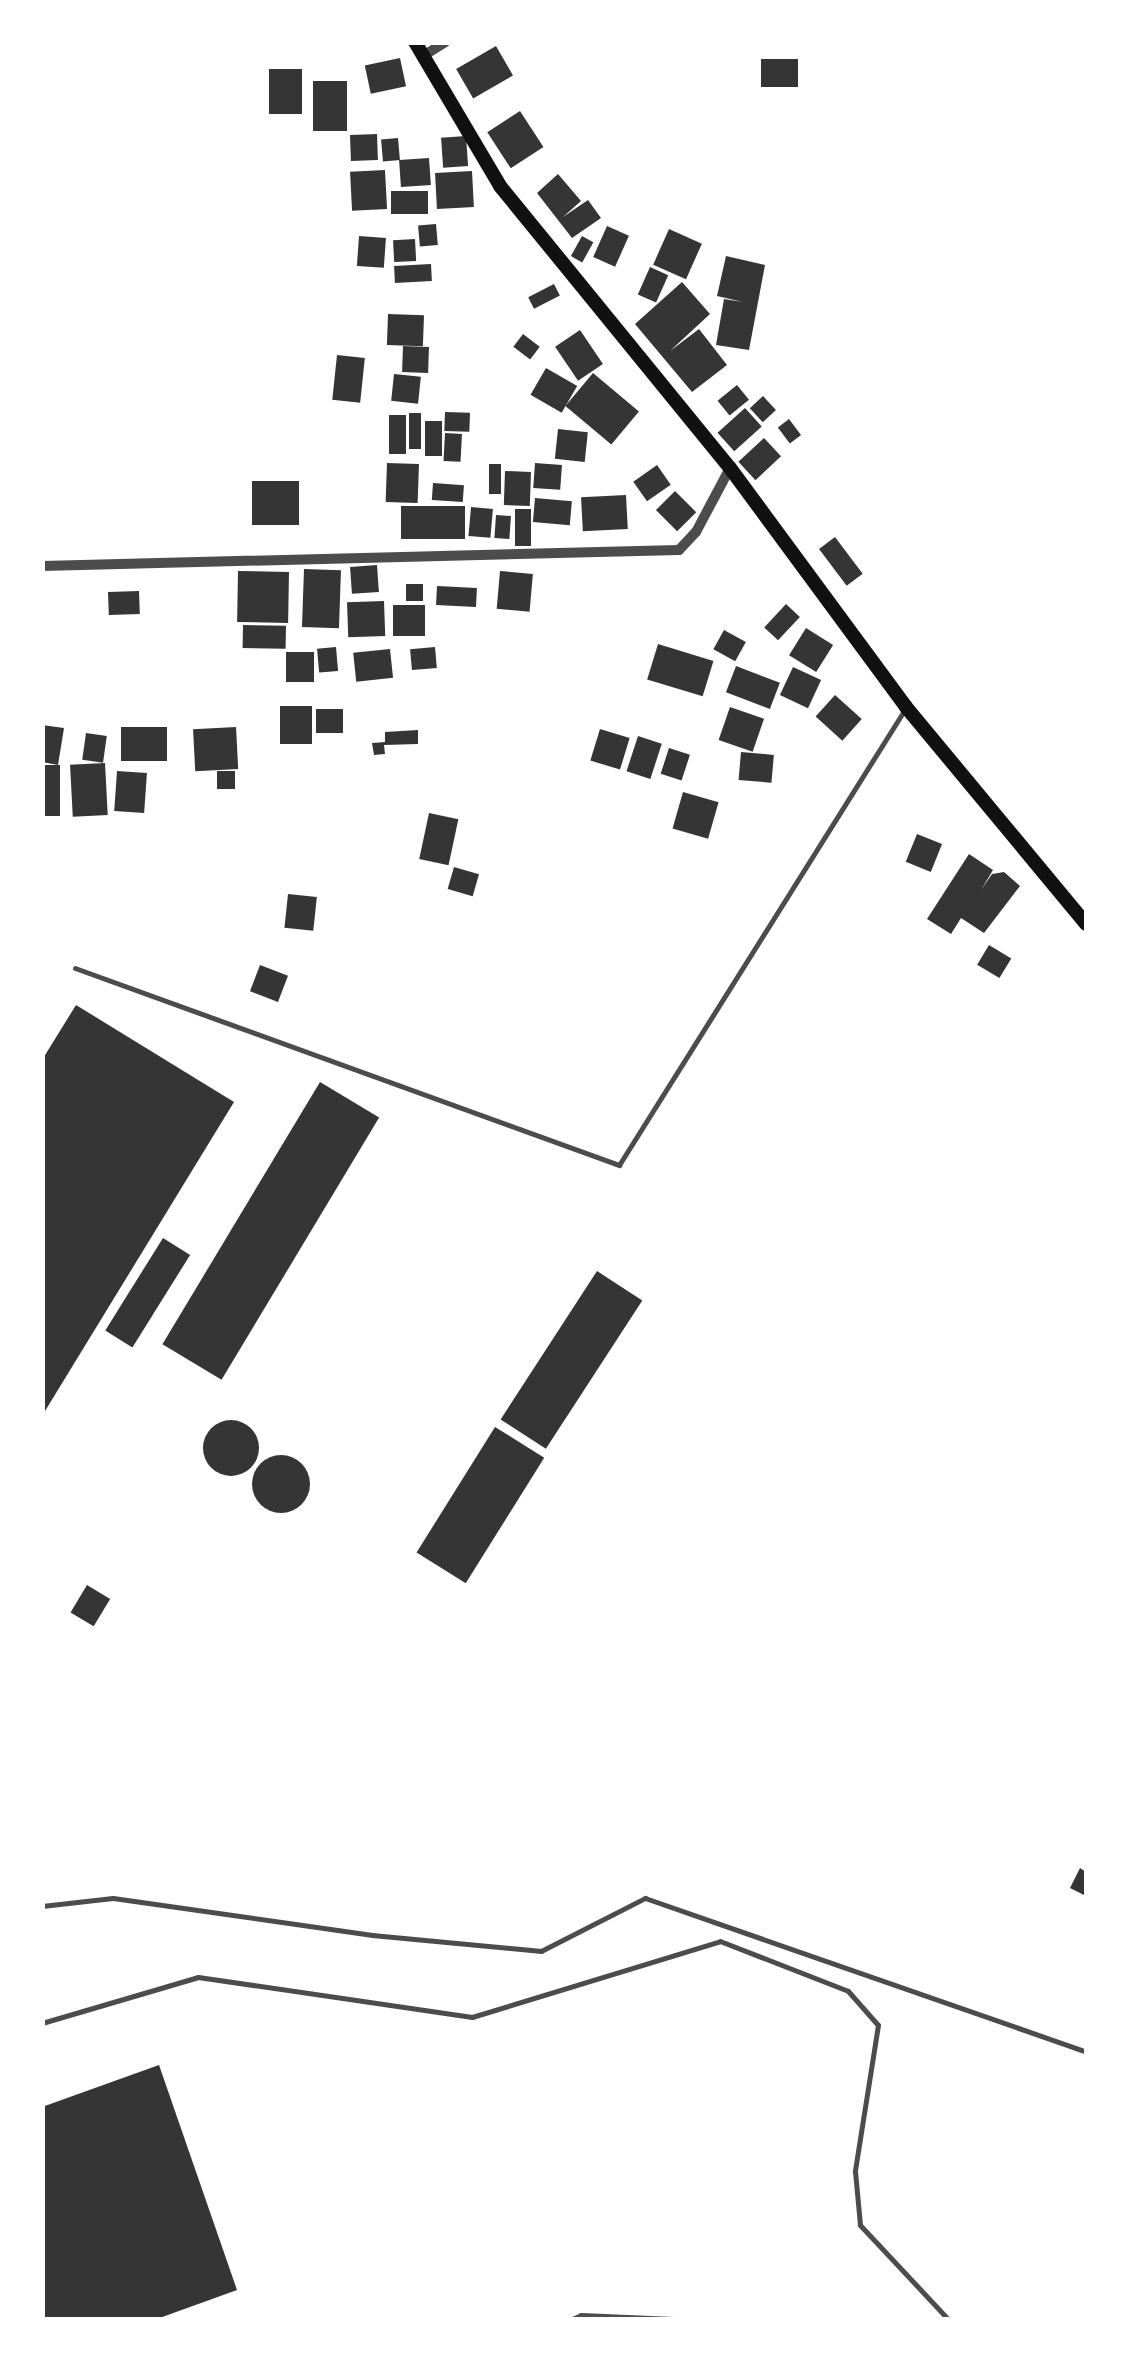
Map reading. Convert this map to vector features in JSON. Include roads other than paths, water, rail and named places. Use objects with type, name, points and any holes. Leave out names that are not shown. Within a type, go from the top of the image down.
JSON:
[{"type":"main road","points":[[419,49],[500,186],[730,468],[906,707],[1086,924]]},
{"type":"street","points":[[419,49],[445,42]]},
{"type":"street","points":[[42,566],[679,550],[696,532],[730,468]]},
{"type":"lane","points":[[76,968],[619,1165],[906,707]]},
{"type":"lane","points":[[42,1906],[113,1898],[372,1935],[540,1951],[644,1898],[1086,2052]]},
{"type":"lane","points":[[42,2023],[198,1977],[472,2017],[720,1942],[848,1991],[878,2025],[855,2171],[860,2225],[949,2320]]},
{"type":"lane","points":[[570,2320],[582,2314],[697,2320]]}]
